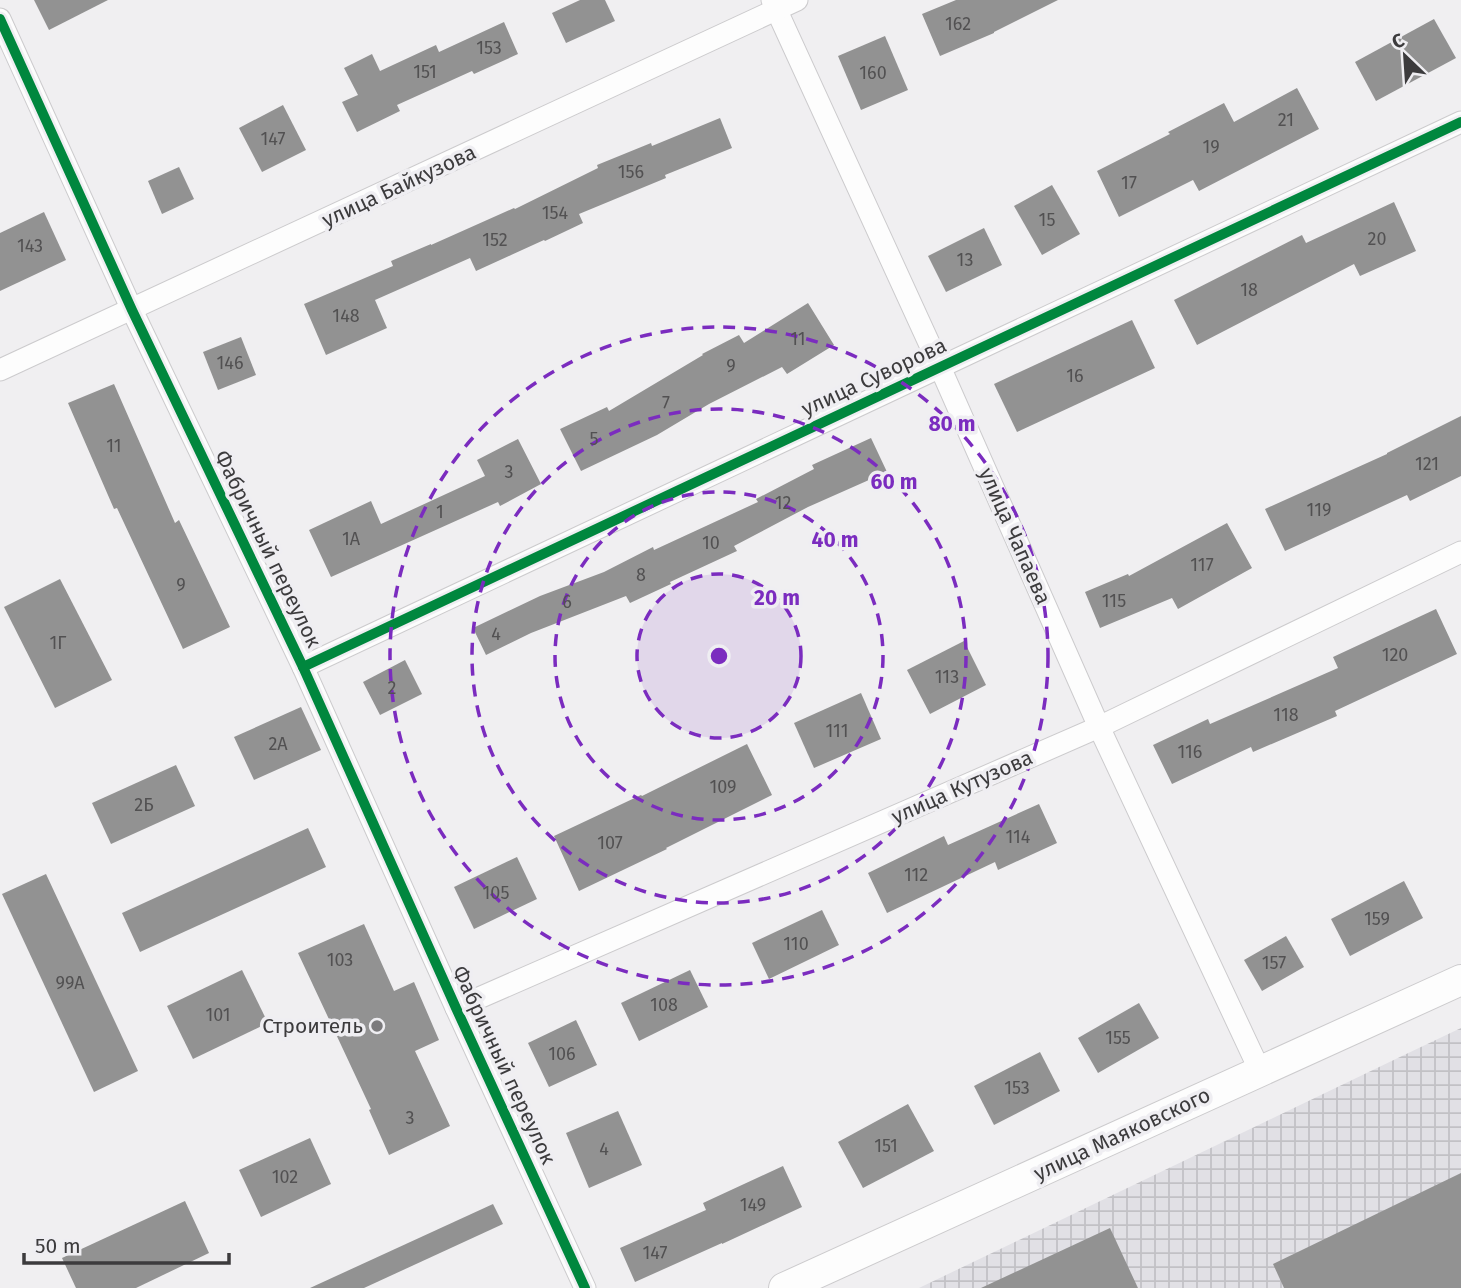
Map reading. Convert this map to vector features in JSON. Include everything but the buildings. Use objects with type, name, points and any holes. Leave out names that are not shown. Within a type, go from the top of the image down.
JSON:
[{"type":"main road","name":"улица Маяковского","points":[[784,1288],[1461,980]]},
{"type":"street","name":"улица Байкузова","points":[[0,370],[774,5],[797,0]]},
{"type":"street","name":"улица Чапаева","points":[[774,5],[940,367],[1099,727],[1260,1071]]},
{"type":"street","name":"Фабричный переулок","points":[[0,19],[132,310],[303,667],[585,1288]]},
{"type":"street","name":"улица Суворова","points":[[303,667],[1461,122]]},
{"type":"street","name":"улица Кутузова","points":[[456,1008],[1099,727],[1461,552]]},
{"type":"shaded area","points":[[1461,1028],[1461,1288],[919,1288],[1402,1056]]},
{"type":"cycle path","points":[[0,19],[132,310],[303,667],[585,1288]]},
{"type":"cycle path","points":[[303,667],[1461,122]]},
{"type":"place","name":"Строитель","points":[[377,1026]]}]
